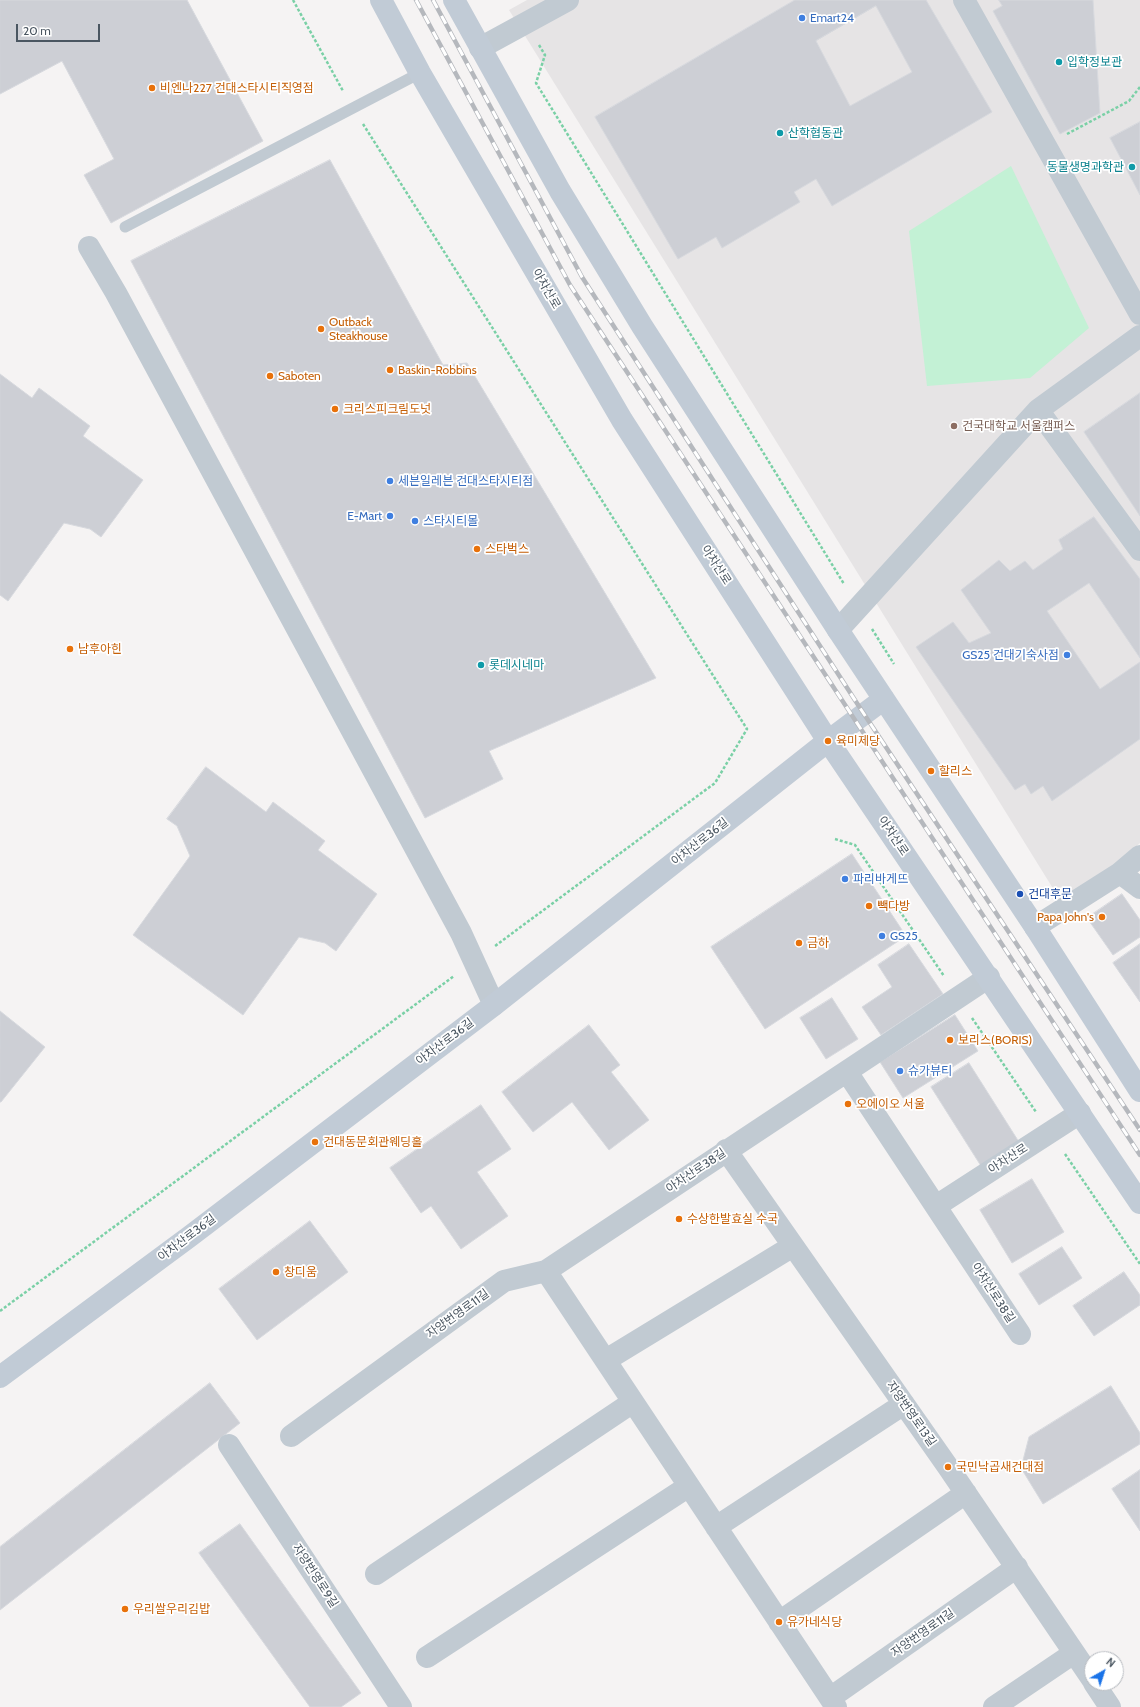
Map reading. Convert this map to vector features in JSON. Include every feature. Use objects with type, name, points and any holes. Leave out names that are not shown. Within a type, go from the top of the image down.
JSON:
[{"type":"main road","name":"아차산로","points":[[381,0],[420,73],[622,420],[828,741],[989,977],[1140,1203]]},
{"type":"main road","points":[[454,0],[560,192],[642,326],[838,630],[1035,927],[1140,1091]]},
{"type":"main road","name":"아차산로36길","points":[[0,1377],[189,1238],[494,1004],[828,741],[884,699]]},
{"type":"street","points":[[480,48],[568,0]]},
{"type":"street","points":[[964,0],[1140,314]]},
{"type":"street","points":[[89,247],[120,299],[424,863],[461,933],[494,1004]]},
{"type":"street","points":[[838,630],[1038,410],[1140,336]]},
{"type":"street","points":[[1038,410],[1140,550]]},
{"type":"street","points":[[1035,927],[1120,873],[1140,856]]},
{"type":"street","points":[[1120,873],[1140,888]]},
{"type":"street","name":"아차산로38길","points":[[546,1271],[726,1150],[848,1072],[989,977]]},
{"type":"street","name":"아차산로38길","points":[[848,1072],[1020,1334]]},
{"type":"street","name":"아차산로","points":[[936,1206],[1080,1113]]},
{"type":"street","name":"자양번영로13길","points":[[726,1150],[966,1493],[1084,1668]]},
{"type":"street","points":[[606,1360],[793,1246]]},
{"type":"street","name":"자양번영로11길","points":[[291,1436],[504,1281],[546,1271],[833,1702],[1017,1567]]},
{"type":"street","points":[[376,1574],[633,1402]]},
{"type":"street","points":[[716,1527],[904,1404]]},
{"type":"street","name":"자양번영로9길","points":[[229,1445],[401,1707]]},
{"type":"street","points":[[427,1657],[689,1486]]},
{"type":"street","points":[[779,1622],[966,1493]]},
{"type":"street","points":[[994,1707],[1074,1652]]},
{"type":"street","points":[[1099,1691],[1110,1707]]},
{"type":"lane","points":[[125,227],[420,73]]},
{"type":"path","points":[[0,1312],[715,783],[747,729],[352,108],[293,0]]},
{"type":"path","points":[[526,22],[545,55],[536,82],[896,668]]},
{"type":"path","points":[[1046,145],[1129,101],[1140,87]]},
{"type":"path","points":[[835,839],[855,845],[1140,1264]]},
{"type":"shaded area","name":"건국대학교 서울캠퍼스","points":[[527,0],[1140,0],[1140,843],[1120,861],[1062,903],[509,10]]},
{"type":"green space","points":[[1011,166],[1089,328],[1030,378],[927,386],[909,231]]},
{"type":"building","points":[[0,0],[187,0],[263,141],[111,223],[84,175],[114,159],[62,61],[0,94]]},
{"type":"building","name":"산학협동관","points":[[795,0],[926,0],[992,112],[832,206],[816,179],[794,192],[800,202],[722,248],[716,237],[678,259],[595,117]],"holes":[[[876,6],[912,72],[850,106],[816,41]]]},
{"type":"building","name":"입학정보관","points":[[999,0],[1093,0],[1100,113],[1060,134],[993,11],[1002,6]]},
{"type":"building","name":"동물생명과학관","points":[[1140,122],[1140,195],[1110,138]]},
{"type":"building","name":"스타시티몰","points":[[330,160],[443,365],[467,363],[656,678],[489,751],[503,779],[425,818],[131,261]]},
{"type":"building","points":[[0,374],[32,398],[39,388],[90,426],[83,436],[143,480],[101,537],[90,529],[64,523],[8,601],[0,595]]},
{"type":"building","points":[[1140,393],[1140,516],[1084,432]]},
{"type":"building","points":[[1094,517],[1140,579],[1140,658],[1089,583],[1047,611],[1100,689],[1140,662],[1140,739],[1052,801],[1043,786],[1031,794],[1025,784],[1015,790],[916,647],[953,622],[969,643],[991,633],[961,590],[999,560],[1010,571],[1025,561],[1033,570],[1063,549],[1059,540]]},
{"type":"building","points":[[206,767],[266,812],[273,802],[325,841],[318,850],[377,894],[336,951],[325,943],[299,937],[243,1015],[133,935],[190,856],[177,826],[167,819]]},
{"type":"building","points":[[852,854],[906,936],[765,1029],[711,947]]},
{"type":"building","points":[[1122,894],[1140,920],[1140,937],[1113,955],[1087,918]]},
{"type":"building","points":[[909,944],[943,994],[881,1035],[862,1007],[892,987],[878,965]]},
{"type":"building","points":[[1140,944],[1140,1002],[1113,963]]},
{"type":"building","points":[[832,998],[858,1039],[826,1059],[800,1018]]},
{"type":"building","points":[[0,1011],[45,1047],[1,1102],[0,1102]]},
{"type":"building","points":[[955,1015],[978,1051],[903,1098],[880,1062]]},
{"type":"building","points":[[589,1025],[620,1065],[611,1072],[649,1120],[609,1150],[572,1102],[533,1132],[502,1092]]},
{"type":"building","points":[[969,1063],[1019,1142],[981,1166],[931,1087]]},
{"type":"building","points":[[481,1105],[511,1149],[477,1172],[508,1216],[461,1249],[431,1206],[421,1213],[390,1168]]},
{"type":"building","points":[[1032,1179],[1064,1232],[1012,1263],[980,1210]]},
{"type":"building","points":[[310,1221],[348,1272],[257,1340],[219,1289]]},
{"type":"building","points":[[1062,1247],[1082,1278],[1039,1305],[1019,1274]]},
{"type":"building","points":[[1124,1272],[1140,1295],[1140,1305],[1094,1336],[1073,1306]]},
{"type":"building","points":[[210,1383],[240,1423],[0,1610],[0,1547]]},
{"type":"building","points":[[1111,1386],[1140,1433],[1140,1444],[1043,1504],[1021,1468],[1029,1437]]},
{"type":"building","points":[[1140,1470],[1140,1531],[1112,1489]]},
{"type":"building","points":[[240,1524],[361,1693],[341,1707],[310,1707],[199,1553]]},
{"type":"railway","points":[[416,0],[570,285],[1140,1155]]},
{"type":"railway","points":[[433,0],[582,277],[862,711],[1140,1130]]},
{"type":"place","name":"Emart24","points":[[802,18]]},
{"type":"place","name":"입학정보관","points":[[1059,62]]},
{"type":"place","name":"비엔나227 건대스타시티직영점","points":[[152,88]]},
{"type":"place","name":"산학협동관","points":[[780,133]]},
{"type":"place","name":"동물생명과학관","points":[[1132,167]]},
{"type":"place","name":"Outback Steakhouse","points":[[321,329]]},
{"type":"place","name":"Baskin-Robbins","points":[[390,370]]},
{"type":"place","name":"Saboten","points":[[270,376]]},
{"type":"place","name":"크리스피크림도넛","points":[[335,409]]},
{"type":"place","name":"건국대학교 서울캠퍼스","points":[[954,426]]},
{"type":"place","name":"세븐일레븐 건대스타시티점","points":[[390,481]]},
{"type":"place","name":"E-Mart","points":[[390,516]]},
{"type":"place","name":"스타시티몰","points":[[415,521]]},
{"type":"place","name":"스타벅스","points":[[477,549]]},
{"type":"place","name":"남후아힌","points":[[70,649]]},
{"type":"place","name":"GS25 건대기숙사점","points":[[1067,655]]},
{"type":"place","name":"롯데시네마","points":[[481,665]]},
{"type":"place","name":"육미제당","points":[[828,741]]},
{"type":"place","name":"할리스","points":[[931,771]]},
{"type":"place","name":"파리바게뜨","points":[[845,879]]},
{"type":"place","name":"건대후문","points":[[1020,894]]},
{"type":"place","name":"빽다방","points":[[869,906]]},
{"type":"place","name":"Papa John's","points":[[1102,917]]},
{"type":"place","name":"GS25","points":[[882,936]]},
{"type":"place","name":"금하","points":[[799,943]]},
{"type":"place","name":"보리스(BORIS)","points":[[950,1040]]},
{"type":"place","name":"슈가뷰티","points":[[900,1071]]},
{"type":"place","name":"오에이오 서울","points":[[848,1104]]},
{"type":"place","name":"건대동문회관웨딩홀","points":[[315,1142]]},
{"type":"place","name":"수상한발효실 수국","points":[[679,1219]]},
{"type":"place","name":"창디움","points":[[276,1272]]},
{"type":"place","name":"국민낙곱새건대점","points":[[948,1467]]},
{"type":"place","name":"우리쌀우리김밥","points":[[125,1609]]},
{"type":"place","name":"유가네식당","points":[[779,1622]]}]
